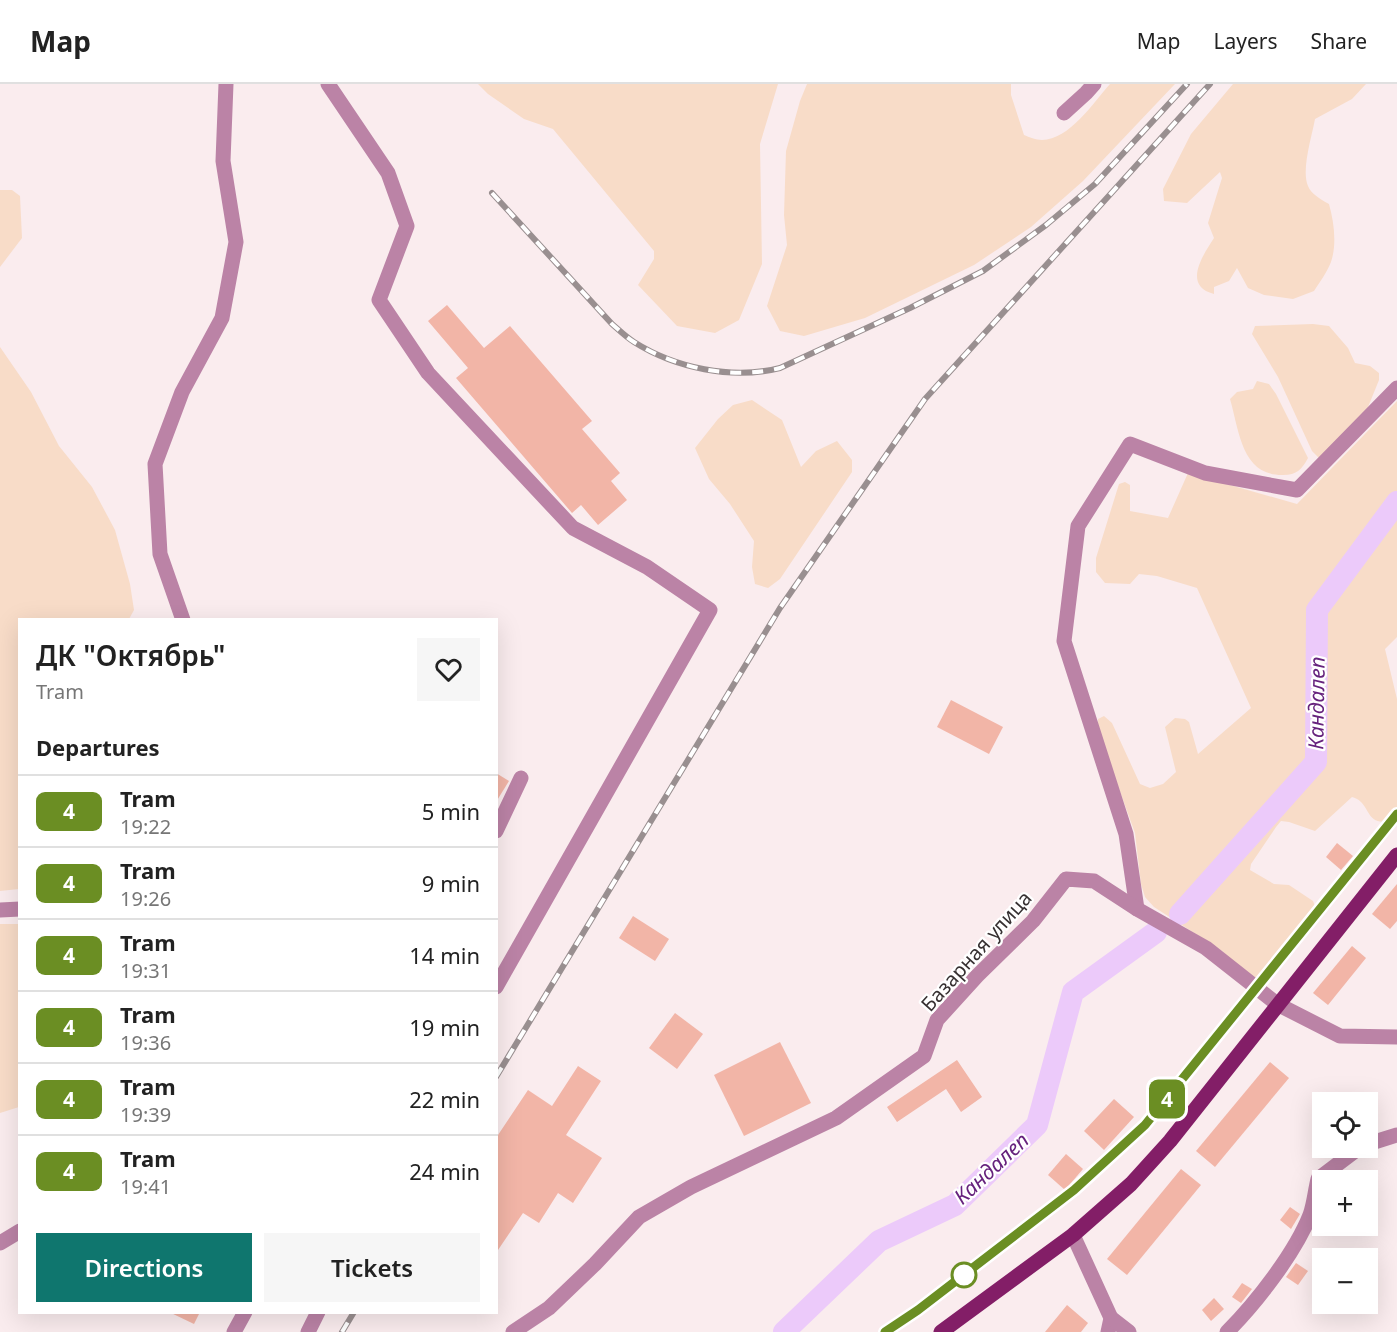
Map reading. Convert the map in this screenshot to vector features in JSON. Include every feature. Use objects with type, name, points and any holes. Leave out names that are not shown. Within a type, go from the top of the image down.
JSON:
[{"type":"main road","points":[[941,1332],[1073,1235],[1131,1184],[1170,1141],[1397,855]]},
{"type":"street","points":[[182,618],[160,554],[155,464],[182,392],[222,318],[236,242],[223,161],[226,84]]},
{"type":"street","points":[[328,84],[388,172],[407,226],[379,300],[428,373],[573,528],[647,567],[710,610],[498,983]]},
{"type":"street","points":[[1064,113],[1094,84]]},
{"type":"street","points":[[1137,909],[1126,834],[1064,641],[1077,526],[1130,444],[1205,473],[1297,490],[1397,388]]},
{"type":"street","points":[[498,827],[521,778]]},
{"type":"street","name":"Базарная улица","points":[[513,1332],[549,1308],[639,1217],[691,1187],[836,1118],[924,1056],[937,1020],[976,976],[1033,921],[1066,879],[1094,881],[1137,909],[1206,948],[1277,1004],[1340,1036],[1397,1037]]},
{"type":"street","points":[[0,910],[18,909]]},
{"type":"street","points":[[1378,1141],[1397,1135]]},
{"type":"street","points":[[1227,1332],[1241,1318],[1294,1246],[1310,1215],[1318,1179],[1346,1158]]},
{"type":"street","points":[[0,1243],[18,1232]]},
{"type":"street","points":[[1073,1235],[1110,1325],[1129,1332]]},
{"type":"street","points":[[234,1332],[244,1314]]},
{"type":"street","points":[[308,1332],[317,1314]]},
{"type":"shaded area","points":[[478,84],[778,84],[760,144],[762,264],[739,320],[715,333],[677,326],[638,285],[654,259],[654,251],[553,129],[524,119],[488,94]]},
{"type":"shaded area","points":[[807,84],[1011,84],[1011,95],[1024,135],[1042,140],[1062,134],[1071,127],[1089,110],[1110,84],[1175,84],[1083,181],[1031,227],[974,265],[865,318],[804,336],[780,331],[767,306],[787,245],[784,215],[786,151]]},
{"type":"shaded area","points":[[1233,84],[1366,84],[1352,99],[1315,119],[1306,162],[1306,179],[1312,192],[1329,204],[1334,248],[1329,266],[1314,291],[1293,299],[1264,295],[1248,288],[1237,268],[1229,281],[1214,287],[1214,294],[1204,290],[1199,284],[1198,269],[1214,238],[1208,223],[1222,178],[1220,172],[1187,203],[1164,201],[1163,189],[1191,134]]},
{"type":"shaded area","points":[[0,190],[12,190],[20,196],[22,238],[0,267]]},
{"type":"shaded area","points":[[1313,324],[1329,326],[1348,348],[1355,363],[1370,366],[1379,373],[1379,380],[1366,412],[1319,458],[1312,451],[1278,377],[1252,334],[1255,326]]},
{"type":"shaded area","points":[[0,347],[31,392],[59,446],[92,487],[115,530],[130,584],[134,610],[130,618],[18,618],[18,889],[0,891]]},
{"type":"shaded area","points":[[1257,381],[1269,384],[1276,394],[1308,458],[1295,473],[1283,475],[1269,473],[1258,468],[1244,449],[1230,399],[1237,392],[1253,389]]},
{"type":"shaded area","points":[[752,400],[782,420],[801,467],[816,451],[837,441],[852,460],[852,472],[780,579],[768,588],[755,584],[752,567],[754,541],[730,504],[709,479],[695,448],[718,419],[733,405]]},
{"type":"shaded area","points":[[1397,401],[1397,637],[1385,649],[1397,699],[1397,808],[1386,822],[1380,822],[1373,818],[1358,799],[1352,797],[1315,831],[1281,821],[1251,864],[1250,870],[1274,884],[1289,885],[1313,901],[1315,906],[1256,978],[1250,977],[1222,951],[1154,907],[1145,897],[1141,884],[1135,833],[1098,731],[1098,719],[1104,716],[1112,723],[1140,784],[1150,788],[1163,784],[1176,772],[1165,727],[1175,718],[1189,722],[1198,754],[1251,708],[1197,588],[1157,576],[1139,574],[1130,584],[1105,583],[1096,572],[1096,558],[1119,484],[1125,482],[1130,485],[1130,511],[1168,518],[1188,473],[1297,504]]},
{"type":"shaded area","points":[[0,924],[18,924],[18,1107],[0,1113]]},
{"type":"building","points":[[447,305],[484,348],[510,326],[592,421],[582,429],[620,473],[611,481],[627,500],[598,525],[581,505],[572,513],[456,378],[468,368],[428,321]]},
{"type":"building","points":[[951,700],[1003,727],[989,754],[937,727]]},
{"type":"building","points":[[498,774],[509,781],[498,799]]},
{"type":"building","points":[[1337,843],[1353,856],[1341,870],[1326,857]]},
{"type":"building","points":[[1397,884],[1397,921],[1390,929],[1372,914]]},
{"type":"building","points":[[633,916],[669,939],[655,961],[619,938]]},
{"type":"building","points":[[1352,946],[1366,958],[1328,1005],[1313,993]]},
{"type":"building","points":[[675,1013],[703,1034],[677,1069],[649,1048]]},
{"type":"building","points":[[780,1042],[811,1103],[744,1136],[714,1075]]},
{"type":"building","points":[[957,1060],[982,1097],[961,1112],[946,1089],[897,1122],[887,1107]]},
{"type":"building","points":[[1270,1062],[1289,1078],[1215,1167],[1196,1151]]},
{"type":"building","points":[[578,1066],[601,1081],[566,1135],[602,1158],[573,1203],[558,1193],[539,1223],[523,1213],[498,1250],[498,1135],[528,1090],[552,1106]]},
{"type":"building","points":[[1114,1099],[1134,1117],[1104,1150],[1084,1131]]},
{"type":"building","points":[[1066,1154],[1083,1169],[1065,1190],[1048,1175]]},
{"type":"building","points":[[1181,1169],[1201,1185],[1127,1275],[1107,1259]]},
{"type":"building","points":[[1290,1207],[1300,1214],[1291,1229],[1280,1220]]},
{"type":"building","points":[[1296,1263],[1308,1271],[1298,1285],[1286,1277]]},
{"type":"building","points":[[1242,1283],[1252,1289],[1241,1303],[1232,1297]]},
{"type":"building","points":[[1214,1298],[1224,1309],[1211,1321],[1202,1310]]},
{"type":"building","points":[[1067,1305],[1088,1323],[1081,1332],[1045,1332]]},
{"type":"building","points":[[173,1314],[199,1314],[194,1324]]},
{"type":"waterway","name":"Кандалеп","points":[[1180,914],[1316,762],[1317,610],[1397,502]]},
{"type":"waterway","name":"Кандалеп","points":[[784,1332],[879,1241],[955,1205],[1037,1125],[1073,992],[1156,932]]},
{"type":"tram line","points":[[885,1332],[1074,1190],[1145,1125],[1397,814]]},
{"type":"tram line","name":"4","points":[[885,1332],[918,1310],[1074,1190],[1145,1125],[1397,814]]},
{"type":"railway","points":[[492,193],[612,324],[634,342],[667,359],[686,365],[724,372],[762,371],[780,368],[910,308],[983,271],[1046,225],[1095,184],[1187,84]]},
{"type":"railway","points":[[498,1074],[780,608],[925,399],[1210,84]]},
{"type":"railway","points":[[342,1332],[353,1314]]}]
